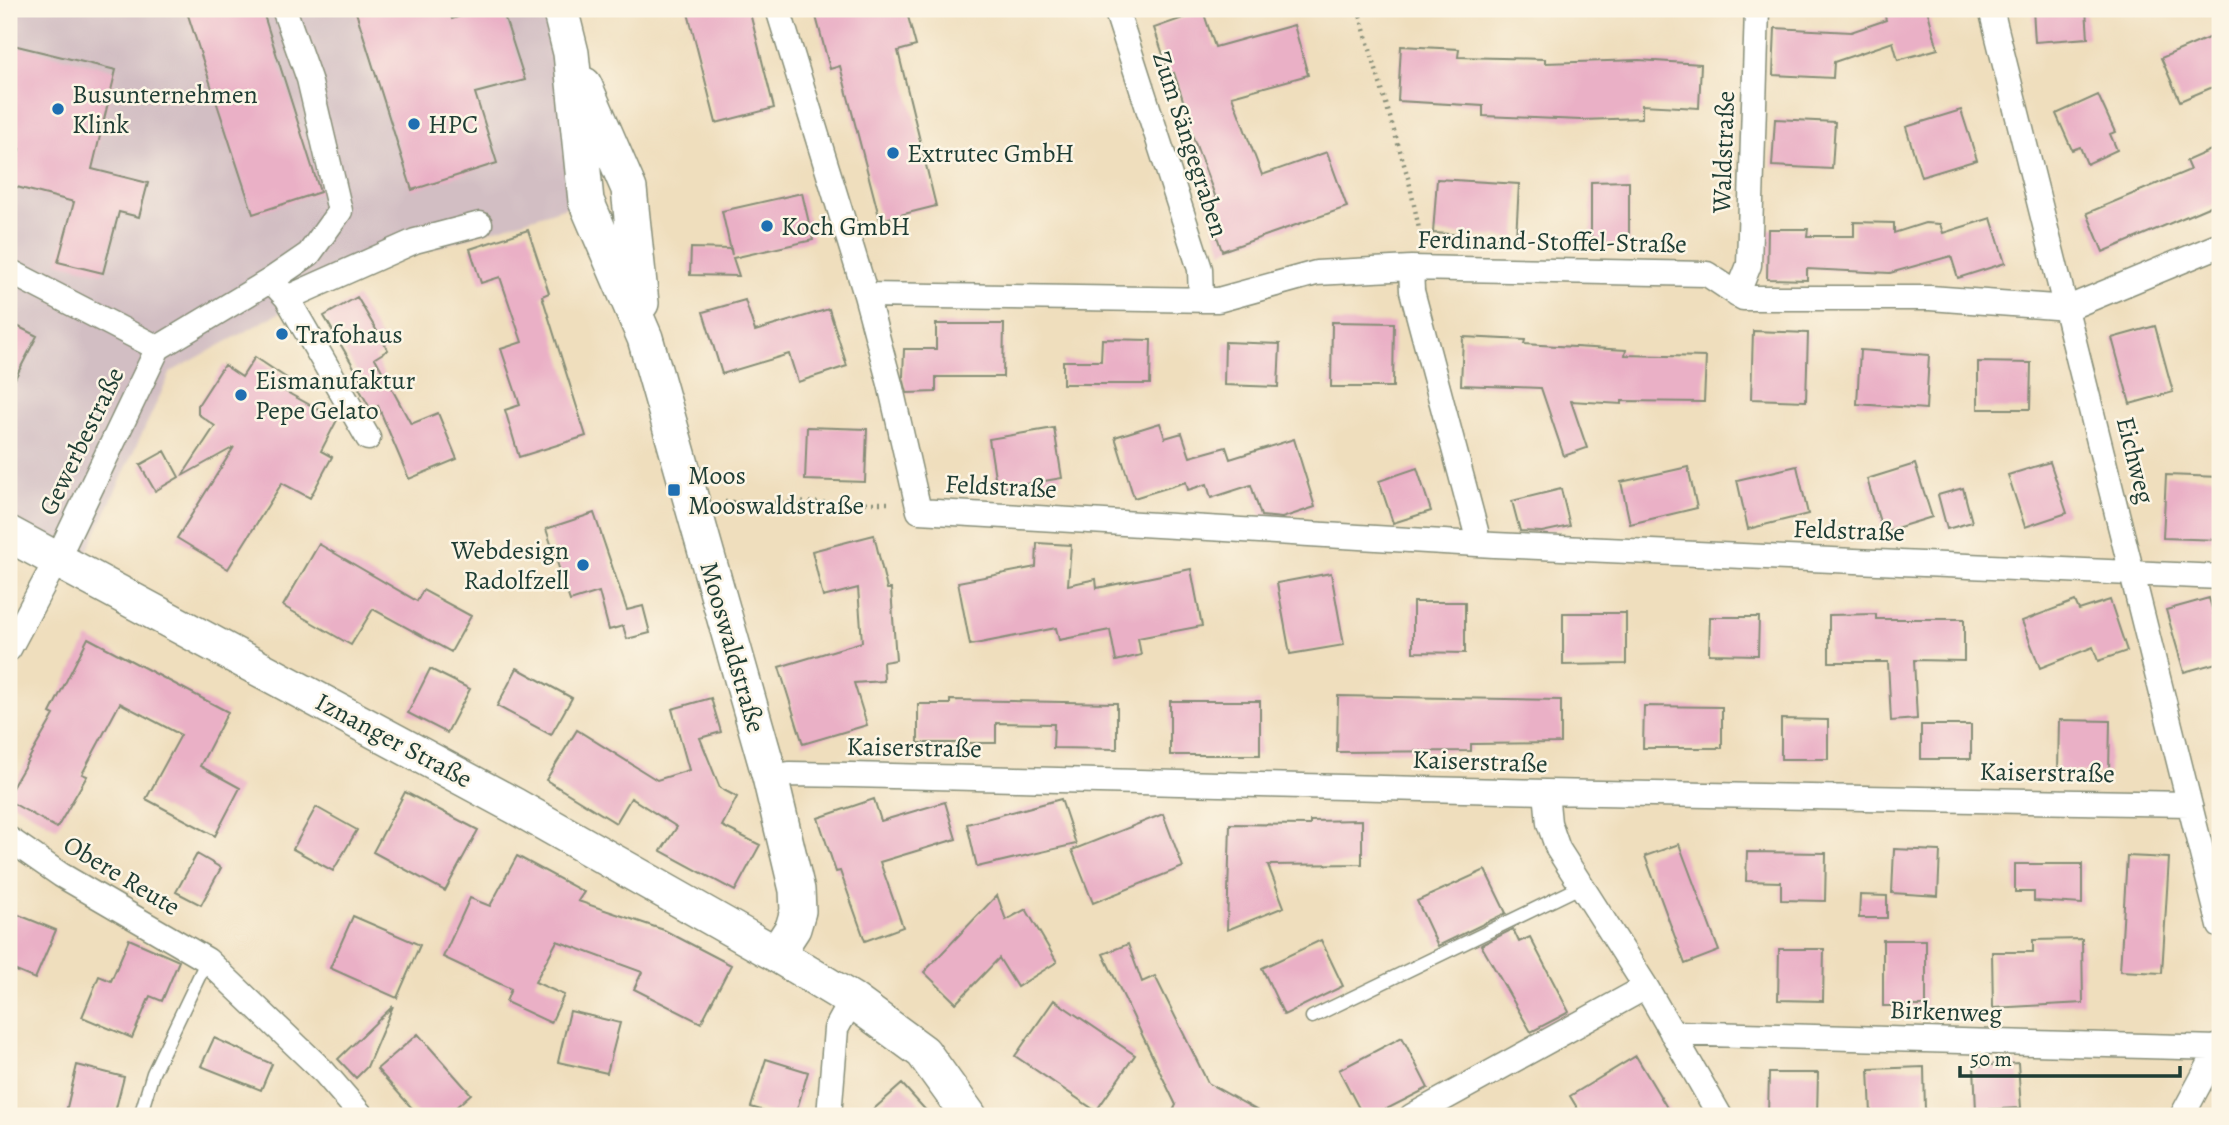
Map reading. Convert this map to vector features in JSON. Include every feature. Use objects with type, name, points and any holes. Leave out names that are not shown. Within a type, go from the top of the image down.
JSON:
[{"type":"main road","name":"Mooswaldstraße","points":[[560,9],[571,53],[586,201],[645,338],[770,777],[797,901],[793,928],[776,954]]},
{"type":"main road","name":"Iznanger Straße","points":[[9,534],[502,799],[852,1000],[923,1052],[968,1116]]},
{"type":"street","name":"Gewerbestraße","points":[[279,289],[340,211],[309,79],[284,9]]},
{"type":"street","name":"Feldstraße","points":[[778,9],[891,384],[919,511],[1475,544],[2220,577]]},
{"type":"street","name":"Zum Sängegraben","points":[[1116,9],[1200,269],[1201,299]]},
{"type":"street","name":"Waldstraße","points":[[1737,295],[1749,265],[1757,9]]},
{"type":"street","name":"Eichweg","points":[[1991,9],[2068,308],[2220,926]]},
{"type":"street","name":"Gewerbestraße","points":[[9,649],[57,559],[158,348],[279,289],[415,241],[480,224]]},
{"type":"street","name":"Ferdinand-Stoffel-Straße","points":[[866,295],[1218,300],[1316,273],[1417,269],[1707,274],[1743,298],[1930,298],[2068,308],[2220,245]]},
{"type":"street","points":[[1417,269],[1412,291],[1476,531],[1475,544]]},
{"type":"street","name":"Gewerbestraße","points":[[9,271],[158,348]]},
{"type":"street","points":[[279,289],[368,438]]},
{"type":"street","name":"Kaiserstraße","points":[[770,777],[789,774],[851,775],[2189,804]]},
{"type":"street","points":[[1546,792],[1549,823],[1558,849],[1646,987],[1720,1116]]},
{"type":"street","name":"Obere Reute","points":[[9,839],[61,875],[206,960],[324,1072],[362,1116]]},
{"type":"street","points":[[1412,1116],[1646,987]]},
{"type":"street","points":[[829,1116],[836,1029],[852,1000]]},
{"type":"street","name":"Birkenweg","points":[[1672,1033],[2220,1047]]},
{"type":"street","points":[[2182,1116],[2220,1047]]},
{"type":"lane","points":[[1312,1017],[1580,887]]},
{"type":"lane","points":[[141,1116],[153,1073],[206,960]]},
{"type":"path","points":[[1358,9],[1409,181],[1422,242],[1417,269]]},
{"type":"path","points":[[692,501],[916,502]]},
{"type":"shaded area","points":[[9,9],[546,9],[586,201],[349,275],[171,372],[79,569],[9,534]]},
{"type":"building","points":[[186,9],[262,9],[320,192],[253,214]]},
{"type":"building","points":[[355,9],[449,9],[452,19],[482,9],[502,9],[525,80],[475,93],[497,163],[412,190]]},
{"type":"building","points":[[687,9],[749,9],[774,108],[716,123]]},
{"type":"building","points":[[814,9],[906,9],[916,46],[898,51],[936,206],[880,220],[840,66],[830,69]]},
{"type":"building","points":[[1883,9],[1927,9],[1938,49],[1898,60],[1893,42],[1834,62],[1833,78],[1773,75],[1775,28],[1851,32],[1886,20]]},
{"type":"building","points":[[2033,9],[2086,9],[2088,38],[2035,42]]},
{"type":"building","points":[[1203,11],[1215,47],[1294,25],[1308,75],[1232,96],[1262,175],[1327,152],[1347,207],[1222,251],[1206,204],[1217,201],[1185,116],[1188,115],[1174,73],[1170,75],[1154,28]]},
{"type":"building","points":[[2220,33],[2220,84],[2180,101],[2161,58]]},
{"type":"building","points":[[9,44],[116,70],[92,169],[148,183],[139,217],[119,212],[103,273],[58,262],[74,202],[9,185],[19,149],[9,147]]},
{"type":"building","points":[[1401,46],[1459,49],[1458,57],[1545,59],[1545,63],[1639,60],[1701,64],[1699,108],[1642,105],[1642,118],[1581,120],[1483,116],[1483,106],[1398,101]]},
{"type":"building","points":[[2098,95],[2115,132],[2110,134],[2117,150],[2087,164],[2080,147],[2072,150],[2056,114]]},
{"type":"building","points":[[1961,110],[1977,160],[1921,177],[1906,127]]},
{"type":"building","points":[[1775,119],[1835,122],[1832,169],[1772,166]]},
{"type":"building","points":[[2220,146],[2220,202],[2103,252],[2087,213],[2190,170],[2186,161]]},
{"type":"building","points":[[1437,179],[1519,184],[1516,238],[1433,233]]},
{"type":"building","points":[[1629,181],[1629,245],[1591,245],[1591,182]]},
{"type":"building","name":"Koch GmbH","points":[[802,193],[813,240],[733,258],[739,276],[690,275],[691,248],[731,249],[722,211]]},
{"type":"building","points":[[1991,218],[2005,263],[1958,278],[1951,256],[1890,273],[1807,269],[1807,280],[1767,279],[1768,229],[1808,229],[1807,236],[1854,236],[1854,222],[1894,223],[1894,233],[1925,223],[1940,224],[1943,233]]},
{"type":"building","points":[[528,230],[549,293],[542,296],[586,436],[519,457],[505,410],[520,405],[501,349],[522,342],[500,277],[481,283],[470,249]]},
{"type":"building","points":[[357,297],[388,350],[375,358],[411,424],[438,413],[457,459],[409,479],[378,406],[371,410],[356,383],[362,381],[324,316]]},
{"type":"building","points":[[745,300],[755,331],[829,309],[847,366],[798,382],[789,354],[722,374],[703,312]]},
{"type":"building","points":[[9,322],[37,336],[9,390]]},
{"type":"building","points":[[1332,322],[1394,323],[1393,387],[1331,387]]},
{"type":"building","points":[[936,324],[1004,324],[1003,377],[936,377],[936,392],[907,393],[903,377],[904,349],[936,349]]},
{"type":"building","points":[[2155,326],[2173,392],[2130,404],[2112,338]]},
{"type":"building","points":[[1753,331],[1808,333],[1806,401],[1751,399]]},
{"type":"building","points":[[1463,337],[1525,340],[1524,344],[1626,350],[1625,355],[1706,357],[1704,402],[1622,401],[1622,404],[1571,401],[1587,448],[1564,456],[1541,388],[1461,385]]},
{"type":"building","points":[[1102,339],[1151,340],[1150,384],[1063,384],[1063,361],[1101,361]]},
{"type":"building","points":[[1225,342],[1280,344],[1278,387],[1224,385]]},
{"type":"building","points":[[1860,350],[1929,355],[1926,409],[1857,404]]},
{"type":"building","points":[[255,357],[288,379],[281,389],[337,420],[321,451],[332,457],[310,498],[282,483],[228,569],[177,538],[234,447],[182,476],[215,426],[198,414],[198,405],[224,365],[242,377]]},
{"type":"building","points":[[1978,362],[2031,363],[2030,409],[1978,409]]},
{"type":"building","points":[[1160,423],[1165,438],[1182,433],[1190,457],[1226,447],[1230,459],[1294,439],[1315,507],[1282,518],[1261,516],[1251,485],[1211,498],[1207,484],[1188,490],[1186,482],[1134,498],[1115,437]]},
{"type":"building","points":[[807,427],[867,429],[865,482],[805,480]]},
{"type":"building","points":[[1054,428],[1062,478],[997,489],[989,439]]},
{"type":"building","points":[[165,451],[179,477],[155,491],[140,465]]},
{"type":"building","points":[[2050,462],[2067,513],[2025,527],[2008,475]]},
{"type":"building","points":[[1915,464],[1932,517],[1883,532],[1867,479]]},
{"type":"building","points":[[1797,466],[1808,514],[1748,529],[1737,480]]},
{"type":"building","points":[[1688,467],[1697,508],[1630,524],[1621,482]]},
{"type":"building","points":[[1417,468],[1431,511],[1393,523],[1379,481]]},
{"type":"building","points":[[2166,475],[2220,477],[2220,540],[2163,538]]},
{"type":"building","points":[[1963,488],[1972,522],[1947,529],[1938,495]]},
{"type":"building","points":[[1561,489],[1570,526],[1542,532],[1520,531],[1512,501]]},
{"type":"building","points":[[594,513],[627,610],[643,606],[650,633],[627,639],[623,626],[609,630],[599,592],[570,601],[546,529]]},
{"type":"building","points":[[874,535],[887,589],[891,589],[896,660],[883,662],[884,681],[854,683],[867,725],[803,744],[779,667],[862,642],[858,588],[823,597],[812,551]]},
{"type":"building","points":[[1037,543],[1071,545],[1068,585],[1096,579],[1097,588],[1191,569],[1202,626],[1138,638],[1141,655],[1116,661],[1110,630],[1059,640],[1056,628],[970,645],[958,582],[1036,567]]},
{"type":"building","points":[[319,544],[417,601],[423,590],[471,616],[451,652],[373,609],[351,645],[283,606]]},
{"type":"building","points":[[1331,573],[1344,645],[1290,654],[1277,583]]},
{"type":"building","points":[[2209,598],[2220,636],[2220,662],[2184,672],[2166,610]]},
{"type":"building","points":[[2110,600],[2127,651],[2098,661],[2093,647],[2040,668],[2022,621],[2075,601],[2079,610]]},
{"type":"building","points":[[1413,602],[1465,602],[1465,653],[1413,652]]},
{"type":"building","points":[[1563,613],[1626,613],[1626,664],[1563,665]]},
{"type":"building","points":[[1876,614],[1876,619],[1964,619],[1964,661],[1914,660],[1917,719],[1891,721],[1888,662],[1829,662],[1829,615]]},
{"type":"building","points":[[1710,617],[1759,617],[1758,655],[1709,654]]},
{"type":"building","points":[[88,638],[228,712],[200,766],[240,788],[215,836],[146,799],[181,735],[120,703],[82,774],[87,776],[57,828],[9,801],[9,793],[54,715],[50,713]]},
{"type":"building","points":[[517,668],[572,698],[551,735],[497,706]]},
{"type":"building","points":[[430,669],[470,689],[447,733],[408,713]]},
{"type":"building","points":[[1338,696],[1561,700],[1561,743],[1471,744],[1471,751],[1337,752]]},
{"type":"building","points":[[711,698],[721,732],[700,738],[720,788],[737,797],[722,826],[760,845],[735,891],[661,851],[677,827],[631,798],[616,823],[546,780],[577,730],[657,780],[689,770],[672,709]]},
{"type":"building","points":[[950,700],[1117,703],[1117,749],[1053,748],[1054,724],[996,723],[996,743],[918,743],[918,704],[950,704]]},
{"type":"building","points":[[1170,701],[1260,701],[1260,755],[1170,755]]},
{"type":"building","points":[[1644,706],[1722,707],[1722,748],[1643,748]]},
{"type":"building","points":[[1781,719],[1828,720],[1828,759],[1781,759]]},
{"type":"building","points":[[2059,720],[2110,721],[2109,773],[2058,771]]},
{"type":"building","points":[[1921,725],[1971,725],[1971,759],[1921,759]]},
{"type":"building","points":[[405,792],[478,830],[445,891],[373,852]]},
{"type":"building","points":[[874,799],[881,821],[945,802],[956,839],[880,862],[903,927],[865,941],[840,871],[836,872],[818,818]]},
{"type":"building","points":[[1061,799],[1076,844],[977,867],[967,824]]},
{"type":"building","points":[[316,807],[357,830],[333,871],[293,849]]},
{"type":"building","points":[[1163,814],[1183,867],[1093,903],[1072,850]]},
{"type":"building","points":[[1362,820],[1362,864],[1268,865],[1284,907],[1227,930],[1230,824],[1310,825],[1310,821]]},
{"type":"building","points":[[1679,844],[1719,951],[1685,964],[1645,856]]},
{"type":"building","points":[[1894,849],[1940,851],[1938,896],[1892,893]]},
{"type":"building","points":[[1747,852],[1826,853],[1825,901],[1781,900],[1781,882],[1746,881]]},
{"type":"building","points":[[197,854],[221,868],[201,905],[176,892]]},
{"type":"building","points":[[517,856],[584,892],[578,901],[664,930],[731,965],[701,1023],[634,989],[642,972],[557,941],[535,982],[564,995],[551,1023],[506,1002],[511,989],[443,957],[470,898],[490,906]]},
{"type":"building","points":[[2127,856],[2169,858],[2162,973],[2120,971]]},
{"type":"building","points":[[2015,864],[2082,864],[2082,904],[2034,901],[2034,892],[2015,892]]},
{"type":"building","points":[[1485,870],[1506,913],[1438,946],[1417,901]]},
{"type":"building","points":[[997,895],[1006,920],[1026,909],[1057,962],[1017,987],[999,958],[956,1003],[924,972]]},
{"type":"building","points":[[1860,895],[1887,896],[1887,918],[1859,918]]},
{"type":"building","points":[[9,911],[56,930],[35,979],[9,968]]},
{"type":"building","points":[[353,916],[420,945],[397,998],[330,968]]},
{"type":"building","points":[[1513,929],[1519,942],[1530,937],[1569,1012],[1531,1032],[1481,945]]},
{"type":"building","points":[[129,939],[179,961],[162,1001],[150,996],[132,1038],[82,1017],[99,976],[111,981]]},
{"type":"building","points":[[2082,939],[2083,1003],[1993,1008],[1992,952],[2033,952],[2033,940]]},
{"type":"building","points":[[1321,940],[1343,986],[1284,1015],[1262,968]]},
{"type":"building","points":[[1883,940],[1926,940],[1926,1006],[1883,1006]]},
{"type":"building","points":[[1128,944],[1142,982],[1155,976],[1208,1083],[1267,1116],[1170,1116],[1176,1105],[1103,954]]},
{"type":"building","points":[[1779,949],[1824,949],[1823,1001],[1778,1000]]},
{"type":"building","points":[[1054,1000],[1135,1055],[1096,1111],[1015,1056]]},
{"type":"building","points":[[393,1006],[367,1067],[356,1078],[338,1059]]},
{"type":"building","points":[[570,1011],[620,1023],[607,1073],[558,1062]]},
{"type":"building","points":[[418,1034],[471,1094],[446,1116],[419,1116],[377,1069]]},
{"type":"building","points":[[1402,1037],[1428,1088],[1373,1116],[1363,1116],[1339,1070]]},
{"type":"building","points":[[214,1038],[272,1064],[261,1090],[201,1066]]},
{"type":"building","points":[[1636,1056],[1672,1116],[1582,1116],[1570,1096]]},
{"type":"building","points":[[766,1059],[808,1072],[795,1116],[781,1116],[751,1107]]},
{"type":"building","points":[[2018,1063],[2021,1108],[1976,1110],[1974,1066]]},
{"type":"building","points":[[77,1065],[124,1077],[114,1116],[65,1116]]},
{"type":"building","points":[[1924,1067],[1925,1112],[1871,1114],[1869,1069]]},
{"type":"building","points":[[1769,1073],[1818,1073],[1817,1116],[1768,1116]]},
{"type":"building","points":[[902,1084],[931,1116],[866,1116]]},
{"type":"place","name":"Busunternehmen Klink","points":[[58,109]]},
{"type":"place","name":"HPC","points":[[414,124]]},
{"type":"place","name":"Extrutec GmbH","points":[[893,153]]},
{"type":"place","name":"Koch GmbH","points":[[767,226]]},
{"type":"place","name":"Trafohaus","points":[[282,334]]},
{"type":"place","name":"Eismanufaktur Pepe Gelato","points":[[241,395]]},
{"type":"place","name":"Moos Mooswaldstraße","points":[[674,490]]},
{"type":"place","name":"Webdesign Radolfzell","points":[[583,565]]}]
